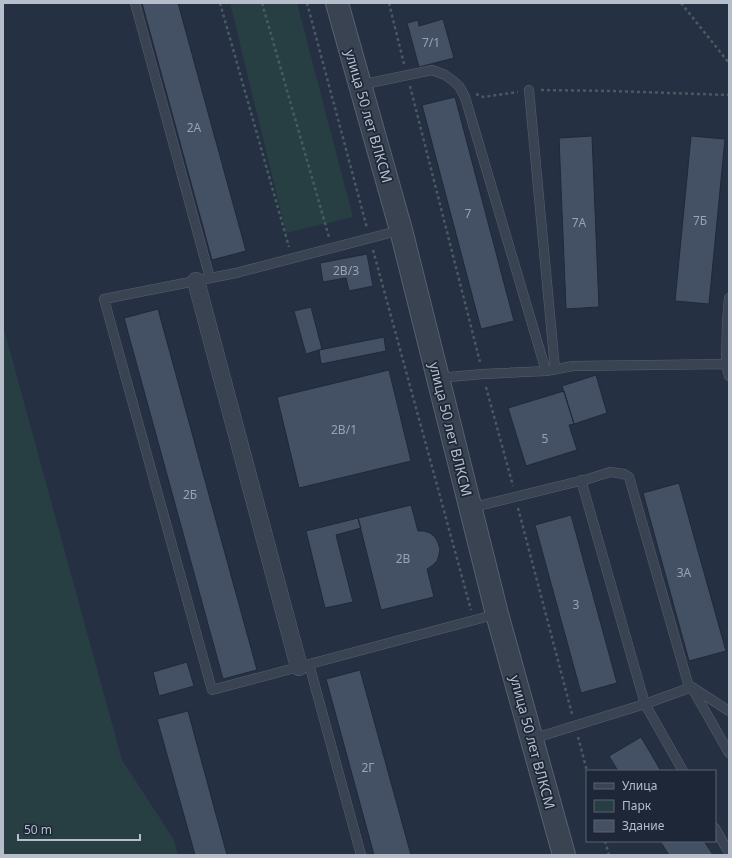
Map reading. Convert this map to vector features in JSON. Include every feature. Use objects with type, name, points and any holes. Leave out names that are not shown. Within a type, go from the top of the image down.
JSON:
[{"type":"street","name":"улица 50 лет ВЛКСМ","points":[[337,3],[400,230],[497,614],[564,855]]},
{"type":"street","points":[[203,280],[304,665]]},
{"type":"lane","points":[[135,3],[203,280]]},
{"type":"lane","points":[[360,85],[432,70],[445,75],[459,86],[465,97],[551,370]]},
{"type":"lane","points":[[529,90],[551,370]]},
{"type":"lane","points":[[400,230],[236,273],[104,299],[212,690],[497,614]]},
{"type":"lane","points":[[729,298],[727,322],[729,376]]},
{"type":"lane","points":[[438,378],[551,370],[573,366],[728,364]]},
{"type":"lane","points":[[470,508],[610,472],[624,474],[629,477],[689,687],[692,687],[729,711]]},
{"type":"lane","points":[[581,480],[645,704],[682,770]]},
{"type":"lane","points":[[304,665],[361,855]]},
{"type":"lane","points":[[532,739],[645,704],[692,687]]},
{"type":"lane","points":[[692,687],[729,753]]},
{"type":"lane","points":[[716,830],[729,853]]},
{"type":"path","points":[[220,3],[292,258]]},
{"type":"path","points":[[262,3],[332,248]]},
{"type":"path","points":[[307,3],[369,238],[474,620]]},
{"type":"path","points":[[681,3],[729,63]]},
{"type":"path","points":[[459,86],[483,97],[529,90],[729,95]]},
{"type":"path","points":[[605,842],[609,855]]},
{"type":"green space","points":[[230,3],[297,3],[353,217],[286,233]]},
{"type":"green space","points":[[3,333],[5,333],[122,760],[173,838],[178,855],[3,855]]},
{"type":"building","points":[[142,3],[178,3],[246,251],[212,260]]},
{"type":"building","points":[[443,19],[454,58],[419,67],[407,23],[418,20],[419,26]]},
{"type":"building","points":[[455,97],[514,321],[481,329],[422,105]]},
{"type":"building","points":[[592,136],[599,307],[566,309],[559,138]]},
{"type":"building","points":[[691,136],[725,139],[709,304],[675,301]]},
{"type":"building","points":[[367,254],[373,286],[349,291],[346,278],[323,282],[320,263]]},
{"type":"building","points":[[311,307],[322,349],[306,354],[294,311]]},
{"type":"building","points":[[158,309],[257,670],[223,679],[124,318]]},
{"type":"building","points":[[384,337],[386,351],[321,364],[319,350]]},
{"type":"building","points":[[389,370],[411,461],[299,488],[277,397]]},
{"type":"building","points":[[596,375],[607,413],[574,424],[562,386]]},
{"type":"building","points":[[564,391],[574,424],[569,425],[577,450],[526,466],[508,408]]},
{"type":"building","points":[[679,483],[726,651],[689,661],[643,493]]},
{"type":"building","points":[[411,505],[418,531],[430,533],[435,537],[440,549],[437,561],[427,569],[434,597],[381,610],[358,518]]},
{"type":"building","points":[[571,515],[617,683],[581,693],[535,525]]},
{"type":"building","points":[[358,518],[361,528],[336,535],[353,602],[325,608],[306,531]]},
{"type":"building","points":[[187,662],[194,686],[159,696],[153,672]]},
{"type":"building","points":[[360,670],[411,855],[374,855],[326,679]]},
{"type":"building","points":[[188,711],[227,855],[195,855],[157,719]]},
{"type":"building","points":[[641,737],[660,770],[617,770],[609,756]]},
{"type":"building","points":[[661,842],[705,842],[713,855],[669,855]]}]
